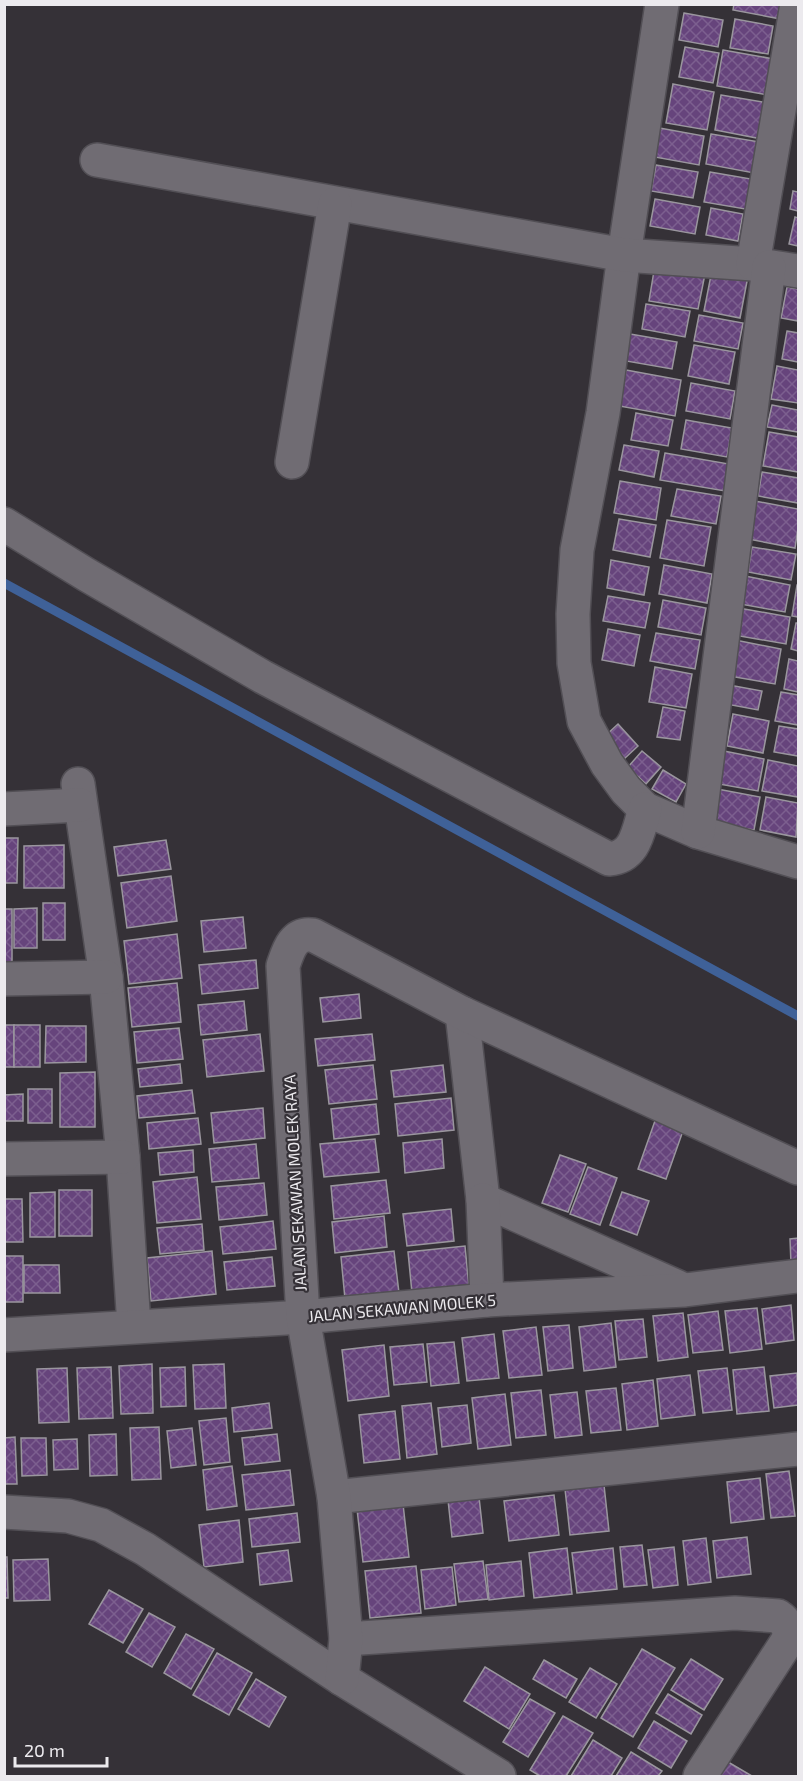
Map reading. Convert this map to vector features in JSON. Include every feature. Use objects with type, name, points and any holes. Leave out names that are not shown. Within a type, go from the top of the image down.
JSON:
[{"type":"street","points":[[662,4],[603,413],[578,550],[573,614],[574,663],[584,721],[607,764],[626,790],[645,809],[698,832],[798,862]]},
{"type":"street","points":[[698,832],[773,267],[797,4]]},
{"type":"street","points":[[97,160],[624,255],[773,267]]},
{"type":"street","points":[[292,462],[335,204]]},
{"type":"street","points":[[4,524],[263,677],[609,859],[621,858],[629,852],[645,809]]},
{"type":"street","points":[[4,809],[79,795],[106,977],[123,1157],[134,1326]]},
{"type":"street","name":"JALAN SEKAWAN MOLEK RAYA","points":[[342,1679],[346,1639],[334,1497],[303,1317],[283,966],[289,949],[296,939],[307,934],[313,935],[462,1013]]},
{"type":"street","points":[[4,979],[106,977]]},
{"type":"street","points":[[462,1013],[798,1168]]},
{"type":"street","points":[[462,1013],[483,1200],[487,1300]]},
{"type":"street","points":[[4,1159],[123,1157]]},
{"type":"street","points":[[483,1200],[685,1290]]},
{"type":"street","name":"JALAN SEKAWAN MOLEK 5","points":[[4,1335],[303,1317],[487,1300],[685,1290],[798,1276]]},
{"type":"street","points":[[334,1497],[798,1449]]},
{"type":"street","points":[[4,1512],[68,1516],[100,1525],[145,1549],[342,1679],[499,1776]]},
{"type":"street","points":[[346,1639],[735,1613],[778,1616],[784,1620],[789,1630],[789,1637],[700,1776]]},
{"type":"building","points":[[734,4],[789,4],[786,20],[733,10]]},
{"type":"building","points":[[684,13],[723,20],[718,47],[679,40]]},
{"type":"building","points":[[735,19],[773,26],[768,54],[730,48]]},
{"type":"building","points":[[685,47],[719,53],[713,83],[679,77]]},
{"type":"building","points":[[723,50],[774,59],[768,95],[717,86]]},
{"type":"building","points":[[673,84],[714,92],[707,130],[666,123]]},
{"type":"building","points":[[721,95],[768,103],[762,139],[715,130]]},
{"type":"building","points":[[654,127],[704,136],[699,165],[649,156]]},
{"type":"building","points":[[711,134],[760,142],[754,173],[706,164]]},
{"type":"building","points":[[656,165],[698,172],[693,198],[651,191]]},
{"type":"building","points":[[710,172],[757,180],[751,210],[704,202]]},
{"type":"building","points":[[793,191],[798,192],[798,211],[790,209]]},
{"type":"building","points":[[655,199],[700,207],[695,234],[650,226]]},
{"type":"building","points":[[711,208],[743,214],[738,241],[706,235]]},
{"type":"building","points":[[795,217],[798,218],[798,246],[789,244]]},
{"type":"building","points":[[655,265],[705,274],[698,309],[649,301]]},
{"type":"building","points":[[712,270],[748,276],[740,318],[704,311]]},
{"type":"building","points":[[787,287],[798,289],[798,321],[781,318]]},
{"type":"building","points":[[646,304],[690,311],[685,337],[642,329]]},
{"type":"building","points":[[699,315],[743,323],[738,349],[694,341]]},
{"type":"building","points":[[787,331],[798,333],[798,362],[782,359]]},
{"type":"building","points":[[630,334],[677,342],[672,369],[626,361]]},
{"type":"building","points":[[694,345],[735,352],[729,384],[688,376]]},
{"type":"building","points":[[777,366],[798,370],[798,403],[771,399]]},
{"type":"building","points":[[626,370],[681,380],[675,416],[619,406]]},
{"type":"building","points":[[691,383],[735,391],[730,419],[686,411]]},
{"type":"building","points":[[772,405],[798,410],[798,432],[767,427]]},
{"type":"building","points":[[636,413],[673,420],[668,446],[631,440]]},
{"type":"building","points":[[686,420],[732,428],[727,457],[681,449]]},
{"type":"building","points":[[769,432],[798,437],[798,472],[763,466]]},
{"type":"building","points":[[624,445],[659,451],[654,477],[619,470]]},
{"type":"building","points":[[665,453],[729,464],[725,491],[660,480]]},
{"type":"building","points":[[762,472],[798,478],[798,503],[758,496]]},
{"type":"building","points":[[620,481],[661,488],[656,520],[614,513]]},
{"type":"building","points":[[677,489],[721,496],[716,524],[671,516]]},
{"type":"building","points":[[755,501],[798,509],[795,548],[748,539]]},
{"type":"building","points":[[619,519],[656,525],[650,557],[613,550]]},
{"type":"building","points":[[667,520],[711,527],[704,566],[660,558]]},
{"type":"building","points":[[752,547],[796,554],[791,580],[748,572]]},
{"type":"building","points":[[611,560],[649,567],[644,595],[607,588]]},
{"type":"building","points":[[664,565],[712,574],[707,603],[659,594]]},
{"type":"building","points":[[745,576],[790,585],[785,612],[740,604]]},
{"type":"building","points":[[798,585],[798,617],[792,616]]},
{"type":"building","points":[[608,596],[650,603],[645,628],[603,621]]},
{"type":"building","points":[[663,600],[706,608],[701,635],[658,627]]},
{"type":"building","points":[[733,607],[790,617],[786,644],[728,634]]},
{"type":"building","points":[[796,623],[798,623],[798,651],[791,649]]},
{"type":"building","points":[[608,629],[640,635],[634,666],[602,660]]},
{"type":"building","points":[[656,633],[700,640],[695,669],[650,661]]},
{"type":"building","points":[[730,639],[781,649],[775,684],[723,675]]},
{"type":"building","points":[[789,659],[798,661],[798,692],[784,689]]},
{"type":"building","points":[[655,667],[692,674],[686,708],[649,702]]},
{"type":"building","points":[[729,685],[762,691],[758,710],[726,704]]},
{"type":"building","points":[[781,692],[798,695],[798,725],[775,721]]},
{"type":"building","points":[[663,707],[685,711],[680,740],[657,737]]},
{"type":"building","points":[[733,714],[769,721],[763,753],[727,746]]},
{"type":"building","points":[[618,724],[638,746],[624,759],[603,738]]},
{"type":"building","points":[[779,726],[798,729],[798,756],[774,752]]},
{"type":"building","points":[[719,750],[764,759],[758,791],[713,783]]},
{"type":"building","points":[[642,751],[661,767],[646,784],[628,767]]},
{"type":"building","points":[[768,760],[798,766],[798,797],[762,791]]},
{"type":"building","points":[[663,770],[686,784],[676,802],[652,789]]},
{"type":"building","points":[[712,788],[760,797],[754,830],[706,822]]},
{"type":"building","points":[[766,797],[798,803],[796,837],[760,830]]},
{"type":"building","points":[[4,838],[18,838],[17,883],[4,883]]},
{"type":"building","points":[[166,840],[171,869],[118,876],[114,847]]},
{"type":"building","points":[[64,845],[64,888],[24,888],[24,846]]},
{"type":"building","points":[[171,876],[177,921],[127,928],[121,883]]},
{"type":"building","points":[[43,903],[65,903],[65,940],[43,940]]},
{"type":"building","points":[[37,908],[37,948],[14,948],[14,909]]},
{"type":"building","points":[[4,909],[12,909],[12,964],[4,964]]},
{"type":"building","points":[[243,917],[246,948],[204,952],[201,921]]},
{"type":"building","points":[[177,934],[182,978],[129,984],[124,941]]},
{"type":"building","points":[[256,960],[258,988],[202,994],[199,965]]},
{"type":"building","points":[[177,983],[181,1022],[132,1027],[128,988]]},
{"type":"building","points":[[359,994],[361,1018],[323,1022],[320,998]]},
{"type":"building","points":[[244,1001],[247,1030],[201,1035],[198,1005]]},
{"type":"building","points":[[4,1025],[14,1025],[14,1067],[4,1067]]},
{"type":"building","points":[[14,1025],[40,1025],[40,1067],[14,1067]]},
{"type":"building","points":[[46,1026],[86,1026],[86,1062],[45,1063]]},
{"type":"building","points":[[179,1028],[183,1059],[137,1063],[134,1032]]},
{"type":"building","points":[[260,1034],[264,1071],[207,1077],[203,1040]]},
{"type":"building","points":[[372,1034],[375,1060],[318,1066],[315,1039]]},
{"type":"building","points":[[180,1064],[182,1083],[140,1087],[138,1069]]},
{"type":"building","points":[[373,1065],[377,1099],[329,1104],[325,1070]]},
{"type":"building","points":[[443,1065],[446,1092],[394,1097],[391,1071]]},
{"type":"building","points":[[95,1072],[95,1127],[60,1127],[60,1073]]},
{"type":"building","points":[[28,1089],[52,1089],[52,1123],[28,1123]]},
{"type":"building","points":[[192,1090],[195,1113],[139,1118],[137,1096]]},
{"type":"building","points":[[23,1094],[23,1121],[4,1121],[4,1095]]},
{"type":"building","points":[[451,1098],[454,1130],[398,1136],[395,1104]]},
{"type":"building","points":[[376,1104],[379,1134],[334,1139],[331,1109]]},
{"type":"building","points":[[263,1108],[265,1138],[214,1143],[211,1113]]},
{"type":"building","points":[[198,1118],[201,1144],[149,1149],[147,1123]]},
{"type":"building","points":[[656,1118],[684,1128],[666,1179],[638,1169]]},
{"type":"building","points":[[375,1139],[379,1172],[324,1177],[320,1144]]},
{"type":"building","points":[[442,1139],[444,1168],[405,1173],[403,1143]]},
{"type":"building","points":[[256,1144],[259,1178],[212,1182],[209,1149]]},
{"type":"building","points":[[193,1150],[194,1172],[160,1175],[158,1153]]},
{"type":"building","points":[[560,1155],[586,1164],[568,1212],[542,1203]]},
{"type":"building","points":[[588,1167],[617,1178],[600,1225],[570,1214]]},
{"type":"building","points":[[197,1177],[201,1219],[157,1223],[153,1182]]},
{"type":"building","points":[[386,1180],[390,1213],[334,1219],[331,1186]]},
{"type":"building","points":[[264,1183],[267,1215],[219,1220],[216,1187]]},
{"type":"building","points":[[59,1190],[92,1190],[92,1236],[59,1236]]},
{"type":"building","points":[[55,1192],[55,1237],[30,1237],[30,1193]]},
{"type":"building","points":[[622,1192],[649,1201],[637,1235],[610,1225]]},
{"type":"building","points":[[4,1199],[22,1199],[23,1242],[4,1242]]},
{"type":"building","points":[[451,1209],[454,1241],[407,1246],[403,1214]]},
{"type":"building","points":[[384,1216],[387,1247],[335,1253],[332,1222]]},
{"type":"building","points":[[273,1221],[276,1249],[223,1254],[220,1227]]},
{"type":"building","points":[[202,1224],[204,1250],[160,1254],[157,1228]]},
{"type":"building","points":[[798,1238],[798,1263],[791,1264],[790,1239]]},
{"type":"building","points":[[465,1246],[469,1287],[412,1293],[408,1252]]},
{"type":"building","points":[[212,1251],[216,1294],[151,1301],[147,1258]]},
{"type":"building","points":[[394,1251],[399,1293],[345,1299],[341,1257]]},
{"type":"building","points":[[4,1256],[23,1256],[23,1302],[4,1302]]},
{"type":"building","points":[[272,1257],[275,1286],[227,1290],[224,1262]]},
{"type":"building","points":[[24,1265],[59,1265],[60,1293],[24,1293]]},
{"type":"building","points":[[791,1305],[794,1340],[766,1344],[762,1309]]},
{"type":"building","points":[[757,1308],[762,1349],[730,1353],[725,1311]]},
{"type":"building","points":[[718,1311],[723,1350],[693,1353],[688,1315]]},
{"type":"building","points":[[683,1313],[688,1357],[658,1361],[653,1316]]},
{"type":"building","points":[[643,1319],[647,1357],[619,1360],[615,1321]]},
{"type":"building","points":[[611,1323],[616,1367],[584,1371],[579,1327]]},
{"type":"building","points":[[569,1325],[573,1368],[548,1371],[543,1327]]},
{"type":"building","points":[[536,1327],[542,1375],[509,1378],[503,1331]]},
{"type":"building","points":[[494,1334],[499,1378],[467,1381],[462,1338]]},
{"type":"building","points":[[454,1342],[459,1383],[431,1386],[427,1344]]},
{"type":"building","points":[[423,1344],[427,1382],[394,1385],[390,1347]]},
{"type":"building","points":[[384,1345],[389,1396],[348,1401],[342,1350]]},
{"type":"building","points":[[152,1364],[153,1413],[121,1414],[119,1366]]},
{"type":"building","points":[[224,1364],[226,1408],[195,1409],[193,1365]]},
{"type":"building","points":[[111,1367],[113,1418],[79,1419],[77,1368]]},
{"type":"building","points":[[185,1367],[186,1406],[161,1407],[160,1368]]},
{"type":"building","points":[[764,1367],[769,1411],[737,1414],[733,1370]]},
{"type":"building","points":[[67,1368],[69,1422],[39,1423],[37,1369]]},
{"type":"building","points":[[727,1368],[732,1410],[703,1413],[698,1371]]},
{"type":"building","points":[[797,1373],[798,1405],[774,1408],[770,1376]]},
{"type":"building","points":[[690,1375],[695,1415],[661,1419],[657,1379]]},
{"type":"building","points":[[653,1380],[658,1426],[627,1430],[622,1384]]},
{"type":"building","points":[[616,1388],[621,1430],[591,1433],[586,1391]]},
{"type":"building","points":[[541,1390],[546,1435],[516,1438],[511,1393]]},
{"type":"building","points":[[577,1392],[582,1435],[555,1438],[550,1395]]},
{"type":"building","points":[[505,1394],[511,1445],[478,1449],[472,1398]]},
{"type":"building","points":[[269,1403],[272,1428],[234,1432],[232,1408]]},
{"type":"building","points":[[431,1403],[437,1454],[407,1458],[402,1406]]},
{"type":"building","points":[[467,1405],[471,1443],[442,1447],[438,1408]]},
{"type":"building","points":[[395,1411],[400,1459],[364,1463],[359,1415]]},
{"type":"building","points":[[226,1418],[230,1462],[204,1465],[199,1421]]},
{"type":"building","points":[[159,1427],[161,1479],[132,1480],[130,1428]]},
{"type":"building","points":[[192,1428],[196,1465],[171,1468],[167,1431]]},
{"type":"building","points":[[116,1434],[117,1475],[90,1476],[89,1435]]},
{"type":"building","points":[[277,1434],[280,1461],[245,1465],[242,1438]]},
{"type":"building","points":[[15,1437],[17,1484],[4,1484],[4,1438]]},
{"type":"building","points":[[21,1438],[46,1438],[47,1475],[22,1476]]},
{"type":"building","points":[[77,1439],[78,1469],[54,1470],[53,1440]]},
{"type":"building","points":[[232,1466],[237,1506],[207,1510],[203,1470]]},
{"type":"building","points":[[290,1470],[294,1505],[246,1510],[242,1475]]},
{"type":"building","points":[[789,1471],[795,1516],[771,1518],[766,1474]]},
{"type":"building","points":[[760,1478],[764,1519],[731,1523],[727,1482]]},
{"type":"building","points":[[604,1485],[609,1531],[570,1535],[565,1489]]},
{"type":"building","points":[[554,1495],[559,1535],[509,1541],[504,1501]]},
{"type":"building","points":[[479,1497],[483,1533],[452,1537],[448,1500]]},
{"type":"building","points":[[403,1504],[409,1557],[363,1562],[357,1509]]},
{"type":"building","points":[[297,1513],[300,1542],[252,1547],[249,1519]]},
{"type":"building","points":[[239,1520],[243,1562],[204,1567],[199,1525]]},
{"type":"building","points":[[747,1537],[751,1574],[717,1578],[713,1541]]},
{"type":"building","points":[[706,1538],[711,1582],[688,1585],[683,1541]]},
{"type":"building","points":[[642,1545],[647,1585],[624,1587],[620,1547]]},
{"type":"building","points":[[674,1547],[678,1585],[653,1588],[648,1550]]},
{"type":"building","points":[[567,1548],[572,1594],[534,1598],[529,1553]]},
{"type":"building","points":[[613,1548],[617,1589],[577,1593],[572,1553]]},
{"type":"building","points":[[288,1550],[292,1581],[260,1585],[257,1554]]},
{"type":"building","points":[[4,1557],[7,1557],[8,1598],[4,1598]]},
{"type":"building","points":[[48,1559],[50,1600],[14,1601],[13,1560]]},
{"type":"building","points":[[483,1561],[488,1599],[459,1602],[454,1564]]},
{"type":"building","points":[[521,1561],[524,1596],[489,1600],[486,1565]]},
{"type":"building","points":[[416,1566],[421,1613],[370,1618],[365,1571]]},
{"type":"building","points":[[452,1567],[456,1605],[425,1609],[421,1570]]},
{"type":"building","points":[[109,1590],[143,1609],[123,1643],[89,1624]]},
{"type":"building","points":[[149,1613],[175,1627],[152,1667],[126,1652]]},
{"type":"building","points":[[186,1634],[214,1649],[191,1689],[164,1673]]},
{"type":"building","points":[[642,1649],[675,1668],[633,1737],[601,1718]]},
{"type":"building","points":[[217,1653],[252,1673],[229,1715],[193,1695]]},
{"type":"building","points":[[691,1659],[723,1679],[704,1710],[671,1690]]},
{"type":"building","points":[[544,1660],[577,1679],[566,1698],[533,1679]]},
{"type":"building","points":[[485,1667],[530,1694],[509,1729],[464,1701]]},
{"type":"building","points":[[590,1668],[617,1684],[596,1718],[569,1702]]},
{"type":"building","points":[[256,1679],[286,1697],[269,1727],[238,1709]]},
{"type":"building","points":[[668,1694],[702,1715],[691,1734],[656,1713]]},
{"type":"building","points":[[530,1699],[555,1713],[528,1757],[503,1742]]},
{"type":"building","points":[[563,1716],[593,1733],[566,1776],[540,1776],[530,1770]]},
{"type":"building","points":[[654,1721],[687,1741],[671,1768],[638,1748]]},
{"type":"building","points":[[593,1740],[622,1758],[611,1776],[571,1776]]},
{"type":"building","points":[[631,1752],[662,1771],[658,1776],[616,1776]]},
{"type":"building","points":[[728,1762],[752,1776],[719,1776]]},
{"type":"waterway","points":[[4,583],[798,1016]]}]
